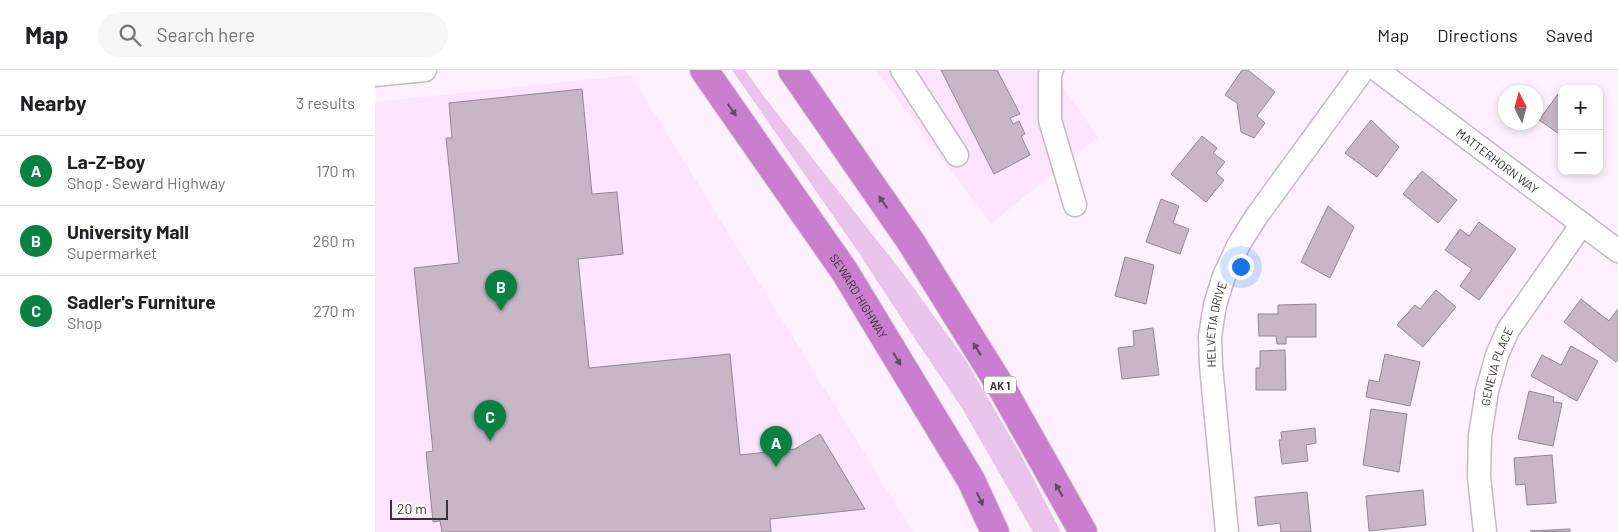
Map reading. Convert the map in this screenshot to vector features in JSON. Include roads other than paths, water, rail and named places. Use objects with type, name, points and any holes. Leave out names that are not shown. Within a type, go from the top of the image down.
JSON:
[{"type":"highway","name":"SEWARD HIGHWAY","points":[[704,70],[845,272],[971,480],[995,532]]},
{"type":"highway","name":"AK 1","points":[[792,70],[911,242],[1003,390],[1083,532]]},
{"type":"street","points":[[375,75],[425,70]]},
{"type":"street","points":[[902,70],[957,154]]},
{"type":"street","points":[[1051,70],[1050,120],[1075,205]]},
{"type":"street","name":"HELVETIA DRIVE","points":[[1227,532],[1211,366],[1210,336],[1215,305],[1224,276],[1243,237],[1363,70]]},
{"type":"street","name":"MATTERHORN WAY","points":[[1377,70],[1618,251]]},
{"type":"street","name":"GENEVA PLACE","points":[[1485,532],[1479,477],[1479,436],[1487,392],[1497,354],[1508,330],[1582,224]]},
{"type":"place","name":"University Mall","points":[[501,311]]},
{"type":"place","name":"Sadler's Furniture","points":[[490,441]]},
{"type":"place","name":"La-Z-Boy","points":[[776,467]]}]
